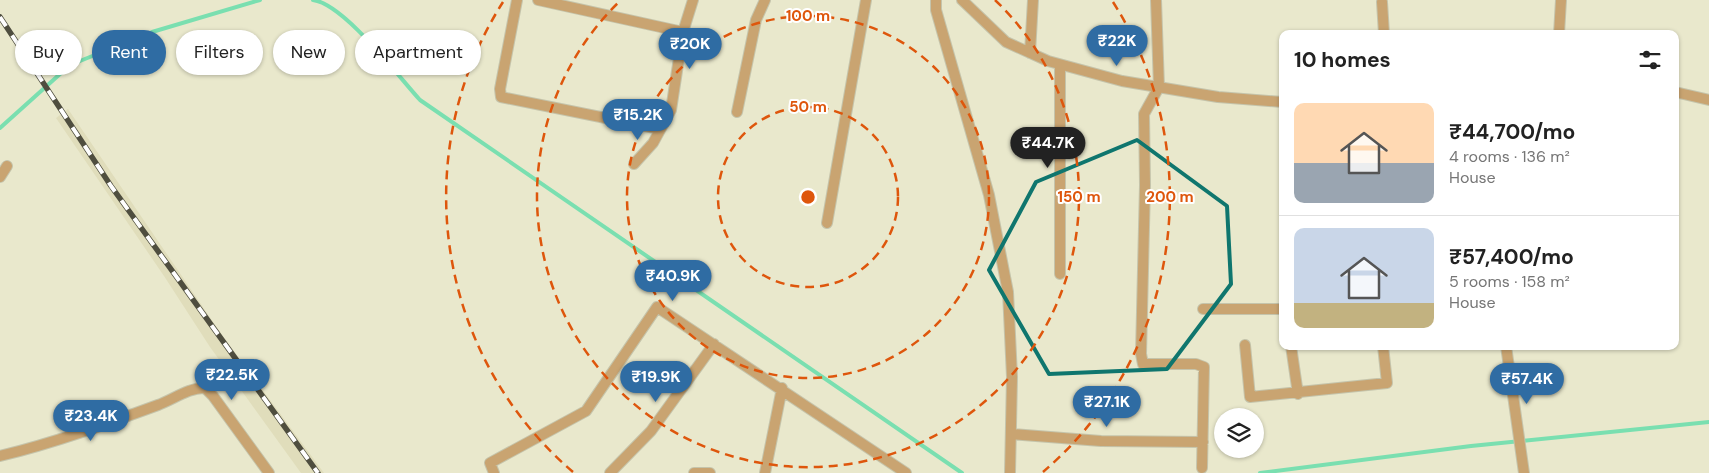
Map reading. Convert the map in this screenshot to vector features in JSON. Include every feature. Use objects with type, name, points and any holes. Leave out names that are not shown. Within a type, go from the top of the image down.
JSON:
[{"type":"street","points":[[517,0],[500,89],[501,97],[660,129]]},
{"type":"street","points":[[538,0],[683,32]]},
{"type":"street","points":[[634,164],[653,143],[670,110],[683,32],[692,0]]},
{"type":"street","points":[[737,112],[756,20],[765,0]]},
{"type":"street","points":[[827,223],[866,0]]},
{"type":"street","points":[[936,0],[936,10],[990,195],[1008,292],[1012,377],[1010,473]]},
{"type":"street","points":[[962,0],[1006,42],[1060,65],[1122,81],[1218,97],[1279,102]]},
{"type":"street","points":[[1030,53],[1033,0]]},
{"type":"street","points":[[1156,0],[1159,87],[1144,114],[1146,185],[1141,354],[1143,364],[1196,364],[1204,367],[1202,468]]},
{"type":"street","points":[[1559,30],[1561,0]]},
{"type":"street","points":[[1382,2],[1384,30]]},
{"type":"street","points":[[1060,65],[1060,274]]},
{"type":"street","points":[[1679,93],[1709,100]]},
{"type":"street","points":[[0,177],[7,166]]},
{"type":"street","points":[[494,473],[490,463],[586,411],[657,307],[782,388],[906,473]]},
{"type":"street","points":[[1203,309],[1279,309]]},
{"type":"street","points":[[610,473],[651,431],[714,344]]},
{"type":"street","points":[[1245,345],[1250,397],[1298,394],[1387,383],[1383,350]]},
{"type":"street","points":[[1292,350],[1298,394]]},
{"type":"street","points":[[1507,350],[1524,473]]},
{"type":"street","points":[[0,456],[49,444],[173,400],[195,389],[205,388],[214,396],[269,473]]},
{"type":"street","points":[[764,473],[782,388]]},
{"type":"street","points":[[1011,434],[1101,440],[1203,442]]},
{"type":"street","points":[[694,473],[710,473]]},
{"type":"highlighted area","points":[[1137,140],[1227,206],[1231,284],[1167,369],[1049,374],[989,270],[1036,182]]},
{"type":"shaded area","points":[[68,109],[222,335],[324,473],[301,473],[210,347],[56,118]]},
{"type":"waterway","points":[[0,128],[70,65],[152,32],[260,0]]},
{"type":"waterway","points":[[313,0],[326,4],[355,27],[420,100],[962,473]]},
{"type":"waterway","points":[[1260,473],[1471,446],[1709,422]]},
{"type":"railway","points":[[0,17],[111,186],[318,473]]}]
